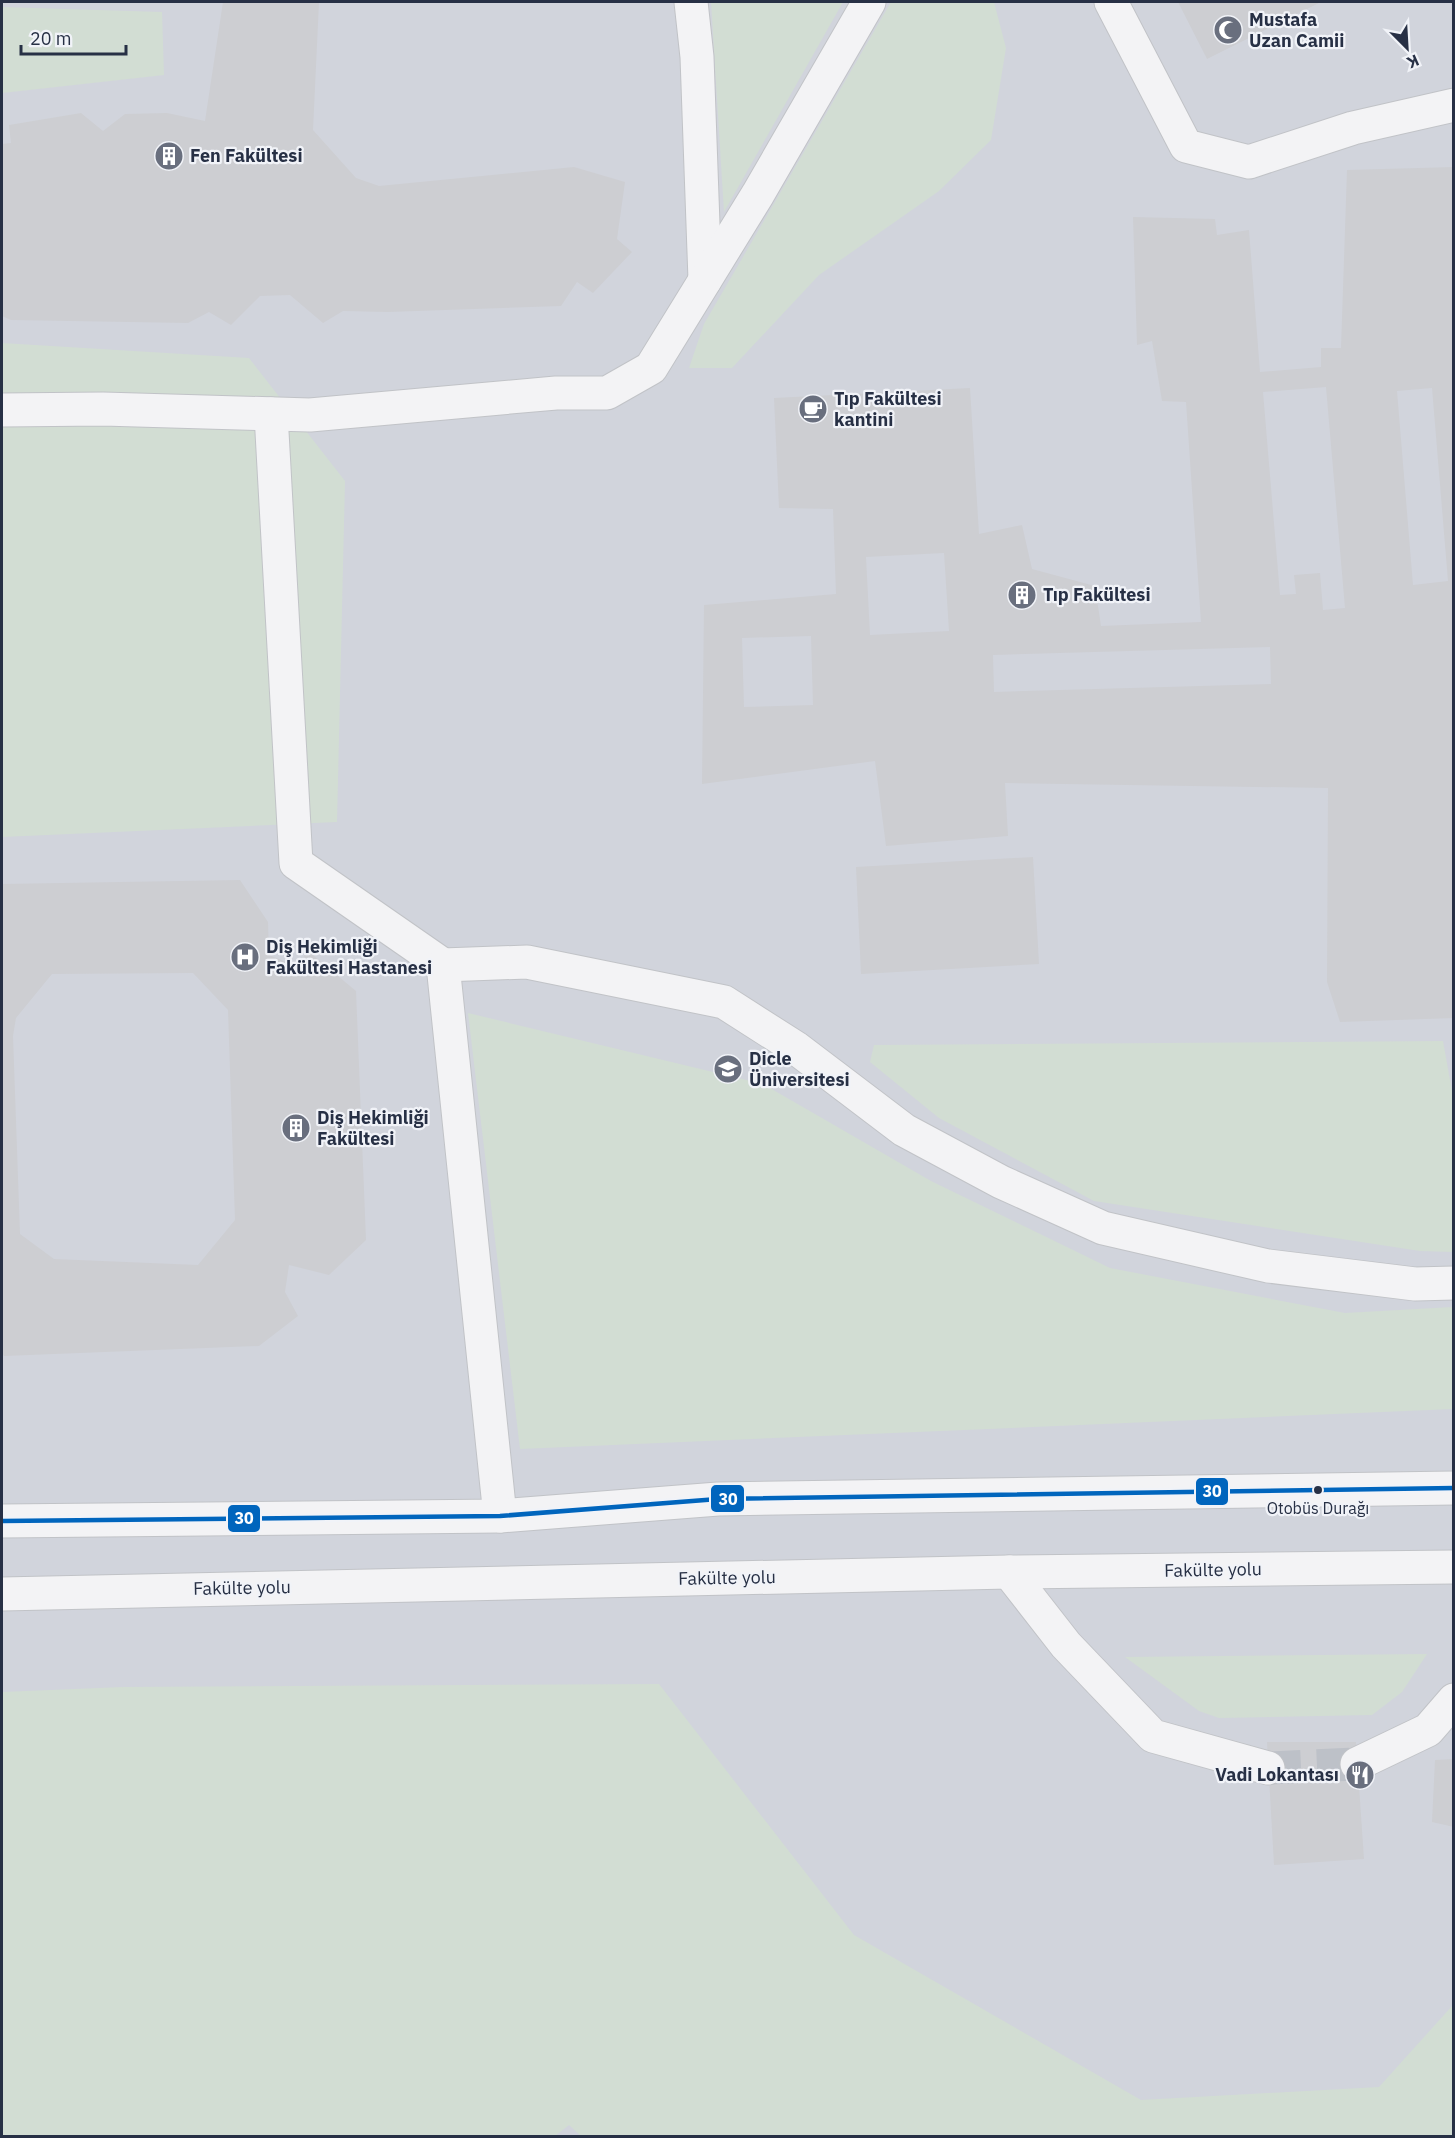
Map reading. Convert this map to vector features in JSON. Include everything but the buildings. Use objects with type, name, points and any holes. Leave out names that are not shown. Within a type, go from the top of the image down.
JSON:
[{"type":"street","points":[[691,2],[697,57],[705,280]]},
{"type":"street","points":[[2,410],[103,409],[310,415],[556,393],[607,393],[651,368],[758,195],[869,2]]},
{"type":"street","points":[[1111,2],[1186,146],[1249,162],[1353,128],[1454,105]]},
{"type":"street","points":[[271,414],[296,863],[443,965],[527,962],[724,1002],[796,1048],[904,1130],[1001,1182],[1103,1228],[1268,1266],[1414,1284],[1454,1283]]},
{"type":"street","points":[[443,965],[500,1516]]},
{"type":"street","points":[[2,1521],[500,1516],[718,1499],[1454,1488]]},
{"type":"street","name":"Fakülte yolu","points":[[2,1594],[1009,1572],[1454,1567]]},
{"type":"street","points":[[1009,1572],[1066,1645],[1153,1736],[1268,1768]]},
{"type":"street","points":[[1358,1764],[1428,1730],[1454,1700]]},
{"type":"shaded area","name":"Dicle Üniversitesi","points":[[2,2],[1453,2],[1453,2136],[2,2136]]},
{"type":"shaded area","points":[[711,2],[843,2],[724,212]]},
{"type":"shaded area","points":[[891,2],[994,2],[1006,48],[991,140],[939,191],[819,275],[732,368],[689,368],[704,324]]},
{"type":"shaded area","points":[[2,7],[162,12],[164,75],[2,93]]},
{"type":"shaded area","points":[[2,343],[249,358],[345,481],[337,822],[2,837]]},
{"type":"shaded area","points":[[468,1013],[763,1084],[931,1181],[1110,1268],[1345,1313],[1453,1307],[1453,1409],[520,1449]]},
{"type":"shaded area","points":[[1443,1041],[1453,1097],[1453,1252],[1420,1251],[1094,1201],[939,1118],[870,1062],[874,1045]]},
{"type":"shaded area","points":[[1427,1654],[1402,1692],[1372,1715],[1219,1718],[1199,1711],[1125,1657]]},
{"type":"shaded area","points":[[659,1684],[854,1935],[1141,2100],[1379,2087],[1453,2005],[1453,2136],[581,2136],[569,2125],[555,2136],[2,2136],[2,1692],[123,1687]]},
{"type":"tunnel","points":[[1268,1768],[1357,1764]]},
{"type":"transit line","name":"30","points":[[2,1521],[500,1516],[718,1499],[1454,1488]]},
{"type":"place","name":"Mustafa Uzan Camii","points":[[1228,30]]},
{"type":"place","name":"Fen Fakültesi","points":[[169,156]]},
{"type":"place","name":"Tıp Fakültesi kantini","points":[[813,409]]},
{"type":"place","name":"Tıp Fakültesi","points":[[1022,595]]},
{"type":"place","name":"Diş Hekimliği Fakültesi Hastanesi","points":[[245,957]]},
{"type":"place","name":"Dicle Üniversitesi","points":[[728,1069]]},
{"type":"place","name":"Diş Hekimliği Fakültesi","points":[[296,1128]]},
{"type":"place","name":"Otobüs Durağı","points":[[1318,1490]]},
{"type":"place","name":"Vadi Lokantası","points":[[1360,1775]]}]
